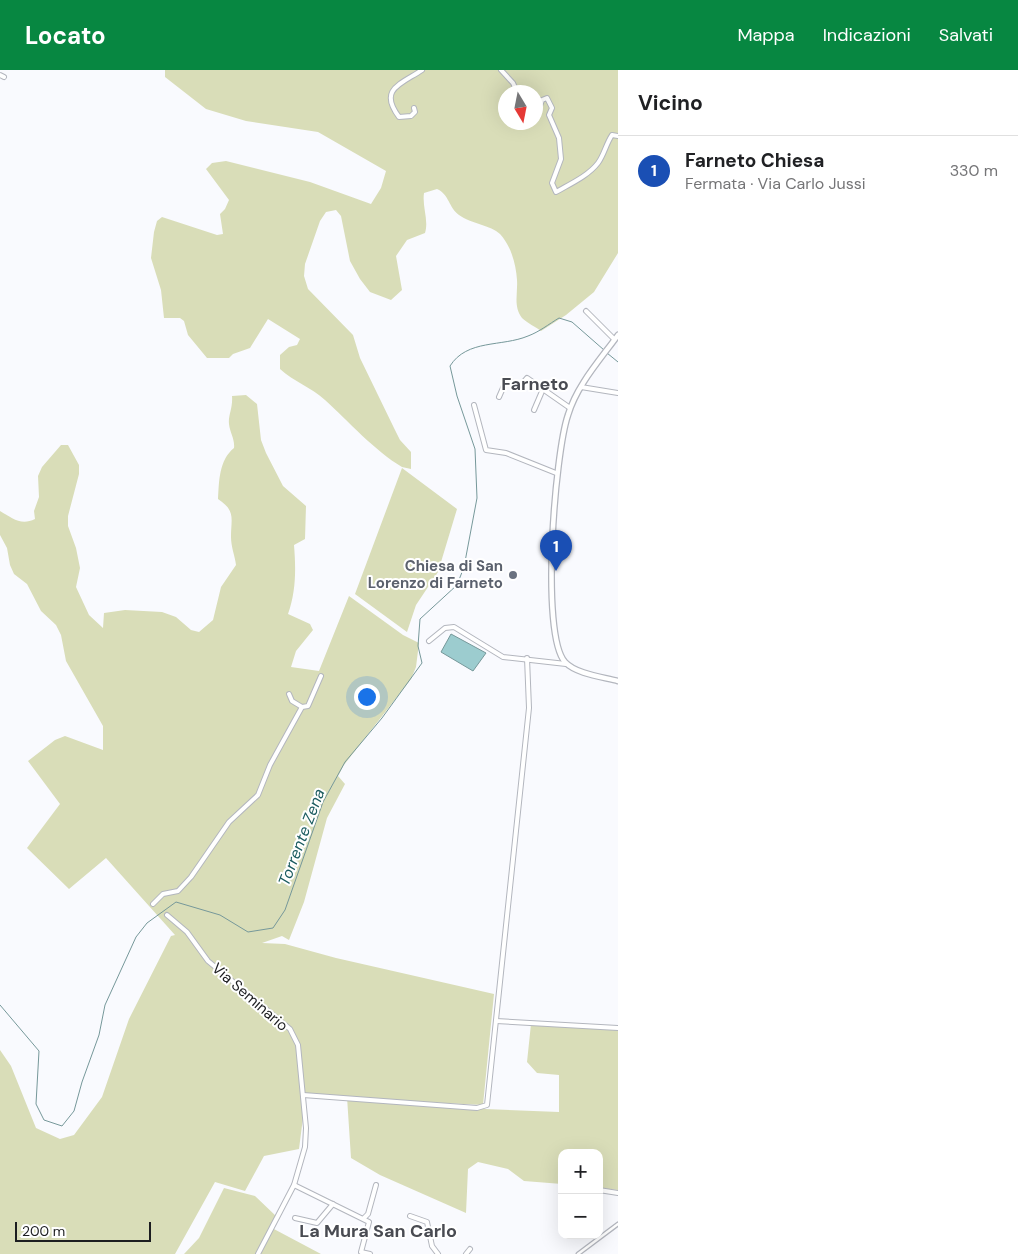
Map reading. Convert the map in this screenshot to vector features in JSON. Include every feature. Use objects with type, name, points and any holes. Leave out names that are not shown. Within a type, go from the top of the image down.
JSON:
[{"type":"street","points":[[414,108],[415,112],[411,116],[399,117],[392,108],[390,95],[393,88],[422,70]]},
{"type":"street","points":[[501,70],[513,85]]},
{"type":"street","points":[[543,100],[547,98],[552,108],[549,115],[558,138],[561,159],[552,184],[556,192],[599,163],[607,142],[612,135],[618,136]]},
{"type":"street","points":[[566,664],[558,646],[554,618],[553,509],[556,473],[570,408],[616,336],[586,310]]},
{"type":"street","points":[[499,397],[506,381],[521,385],[527,378],[570,408]]},
{"type":"street","points":[[581,388],[618,393]]},
{"type":"street","points":[[534,410],[543,389]]},
{"type":"street","points":[[474,406],[486,450],[506,454],[556,473]]},
{"type":"street","points":[[429,641],[445,628],[454,626],[503,657],[527,658],[566,664],[618,681]]},
{"type":"street","points":[[303,1095],[484,1108],[487,1105],[529,708],[527,658]]},
{"type":"street","points":[[289,694],[292,701],[302,707],[308,706],[321,676]]},
{"type":"street","points":[[153,904],[162,894],[178,891],[191,877],[229,822],[258,795],[270,765],[302,707]]},
{"type":"street","name":"Via Seminario","points":[[166,915],[187,932],[208,961],[290,1028],[298,1045],[303,1095],[305,1147],[294,1185],[258,1254]]},
{"type":"street","points":[[496,1021],[618,1028]]},
{"type":"street","points":[[294,1185],[369,1222],[361,1252],[370,1254]]},
{"type":"street","points":[[364,1218],[368,1214],[376,1185]]},
{"type":"street","points":[[603,1190],[618,1192]]},
{"type":"street","points":[[295,1218],[317,1223],[332,1204]]},
{"type":"street","points":[[410,1216],[427,1222],[432,1246],[438,1254]]},
{"type":"street","points":[[578,1254],[618,1224]]},
{"type":"street","points":[[466,1254],[470,1249]]},
{"type":"green space","points":[[165,70],[618,70],[618,253],[594,292],[566,315],[541,331],[524,320],[519,313],[515,268],[510,250],[504,239],[496,231],[459,215],[441,191],[437,189],[424,193],[425,233],[407,240],[396,256],[402,290],[391,300],[370,292],[360,279],[350,261],[341,216],[336,210],[326,212],[320,221],[305,264],[304,276],[308,289],[353,335],[360,358],[394,428],[400,440],[411,452],[411,469],[402,467],[372,444],[320,395],[291,378],[280,369],[280,355],[289,347],[297,345],[300,339],[268,319],[250,348],[233,354],[229,358],[207,358],[188,335],[184,321],[180,318],[164,318],[161,290],[151,258],[157,221],[162,217],[217,235],[223,234],[220,214],[225,209],[229,200],[206,169],[212,163],[226,161],[310,182],[371,204],[381,188],[386,171],[318,132],[246,121],[206,109],[165,77]]},
{"type":"green space","points":[[246,395],[257,404],[261,440],[266,453],[283,486],[306,506],[305,539],[294,545],[295,580],[288,614],[310,624],[313,630],[296,651],[291,667],[319,671],[349,596],[403,635],[419,643],[416,667],[411,679],[344,765],[338,776],[345,784],[327,818],[304,902],[289,940],[282,936],[262,943],[285,944],[336,958],[494,994],[483,1105],[404,1101],[485,1109],[559,1112],[559,1075],[537,1073],[527,1062],[531,1024],[618,1028],[618,1190],[603,1188],[603,1149],[558,1149],[558,1184],[524,1181],[508,1169],[478,1162],[468,1169],[466,1213],[380,1175],[351,1158],[347,1097],[306,1094],[299,1149],[264,1156],[245,1191],[215,1182],[175,1254],[0,1254],[0,1050],[11,1066],[36,1128],[60,1139],[74,1135],[102,1097],[129,1019],[171,936],[175,935],[106,858],[69,889],[27,848],[60,804],[28,761],[55,740],[65,736],[103,750],[103,726],[66,661],[61,635],[56,625],[41,611],[27,584],[14,574],[10,565],[7,548],[0,535],[0,511],[25,522],[35,519],[34,511],[39,497],[38,476],[42,467],[61,445],[68,445],[79,465],[79,474],[68,516],[68,526],[76,548],[80,568],[76,587],[89,615],[103,628],[104,613],[125,610],[162,612],[176,617],[191,630],[199,632],[213,620],[221,587],[236,565],[231,541],[232,520],[230,511],[218,499],[220,478],[225,458],[234,448],[229,424],[232,396]]},
{"type":"green space","points":[[402,468],[457,509],[438,572],[416,605],[407,632],[355,594]]},
{"type":"green space","points":[[224,1188],[255,1196],[277,1217],[272,1228],[321,1254],[184,1254],[199,1238]]},
{"type":"water","points":[[451,634],[486,653],[473,671],[441,652]]},
{"type":"waterway","name":"Torrente Zena","points":[[0,1005],[39,1051],[36,1104],[44,1120],[62,1126],[74,1111],[99,1035],[105,1005],[136,937],[147,923],[176,902],[220,915],[248,932],[273,928],[285,910],[323,802],[345,762],[382,718],[422,663],[418,646],[420,619],[457,585],[464,567],[477,498],[475,449],[457,396],[450,366],[457,357],[466,351],[528,336],[559,318],[572,322],[604,350]]},
{"type":"waterway","name":"Torrente Zena","points":[[607,353],[618,362]]},
{"type":"place","name":"Farneto Chiesa","points":[[556,571]]},
{"type":"place","name":"Chiesa di San Lorenzo di Farneto","points":[[513,575]]},
{"type":"district","name":"Farneto","points":[[535,384]]},
{"type":"district","name":"La Mura San Carlo","points":[[378,1231]]}]
